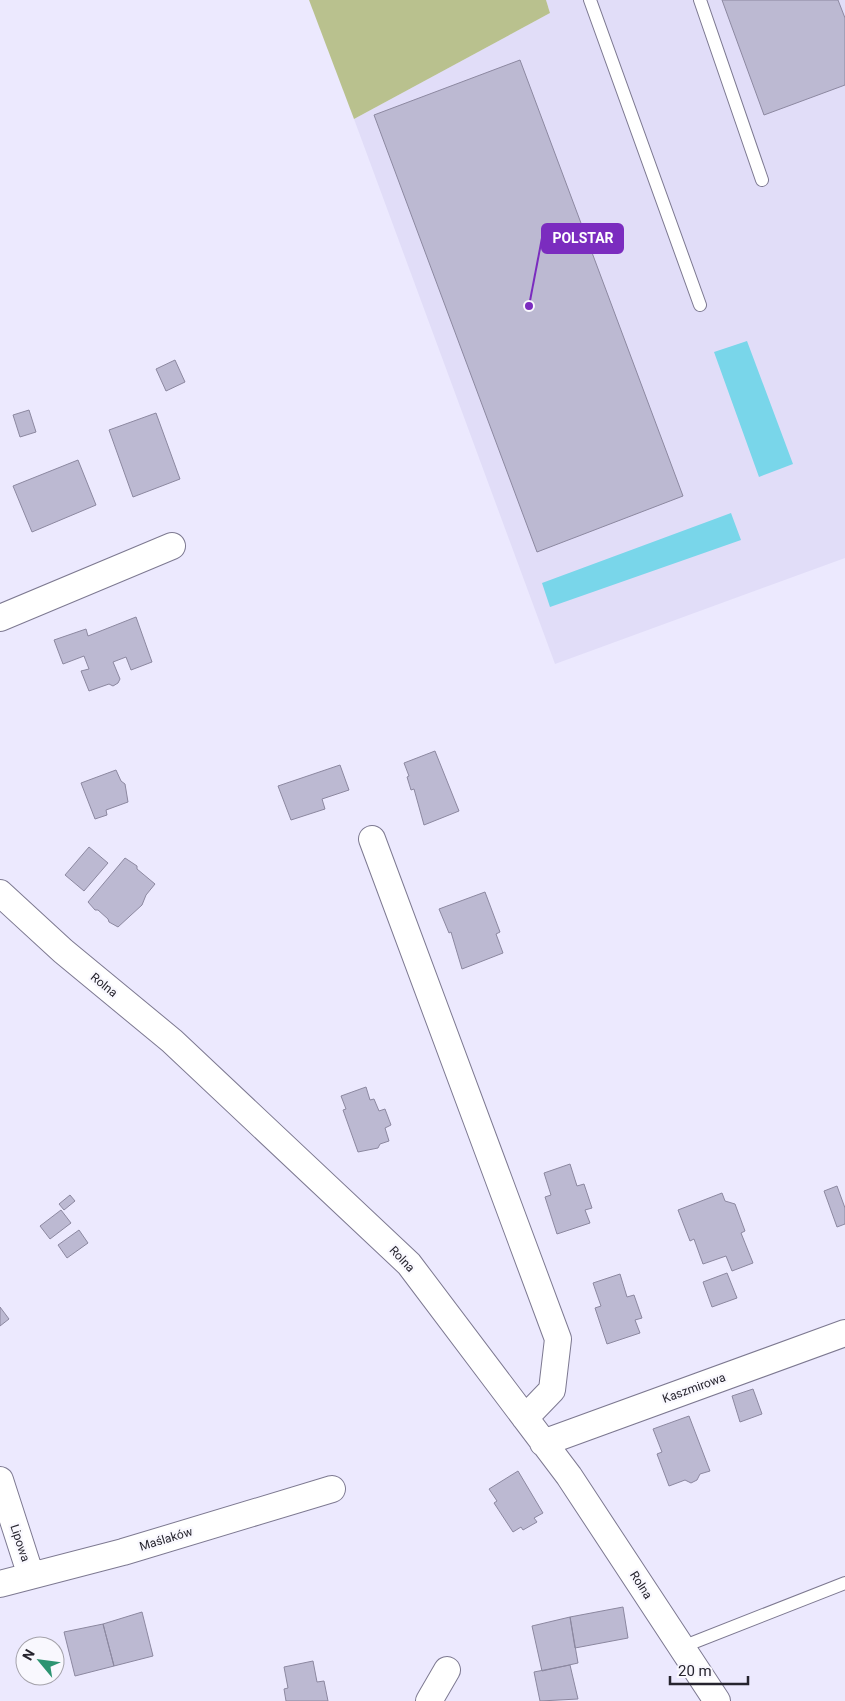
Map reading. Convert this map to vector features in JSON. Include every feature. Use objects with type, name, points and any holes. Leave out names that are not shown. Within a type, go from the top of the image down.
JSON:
[{"type":"street","points":[[0,618],[172,546]]},
{"type":"street","points":[[372,839],[558,1339],[552,1390],[525,1418]]},
{"type":"street","name":"Rolna","points":[[0,893],[63,951],[172,1041],[409,1264],[569,1476],[718,1701]]},
{"type":"street","name":"Kaszmirowa","points":[[543,1443],[845,1333]]},
{"type":"street","name":"Lipowa","points":[[0,1480],[31,1576]]},
{"type":"street","name":"Maślaków","points":[[0,1584],[123,1552],[332,1489]]},
{"type":"street","points":[[429,1701],[447,1670]]},
{"type":"lane","points":[[590,0],[700,305]]},
{"type":"lane","points":[[700,0],[762,180]]},
{"type":"lane","points":[[682,1647],[845,1583]]},
{"type":"shaded area","points":[[546,0],[845,0],[845,558],[555,664],[354,119],[550,13]]},
{"type":"green space","points":[[309,0],[546,0],[550,13],[354,119]]},
{"type":"water","points":[[747,341],[793,464],[759,477],[714,352]]},
{"type":"water","points":[[731,513],[741,540],[550,607],[542,583]]},
{"type":"building","points":[[722,0],[838,0],[845,18],[845,85],[764,115]]},
{"type":"building","points":[[520,60],[683,496],[537,552],[374,115]]},
{"type":"building","points":[[175,360],[185,382],[166,391],[156,369]]},
{"type":"building","points":[[29,410],[36,432],[20,437],[13,415]]},
{"type":"building","points":[[156,413],[180,479],[133,497],[109,430]]},
{"type":"building","points":[[78,460],[96,505],[32,532],[13,486]]},
{"type":"building","points":[[136,617],[152,662],[131,670],[126,657],[113,662],[120,679],[118,683],[113,686],[109,684],[89,691],[81,671],[89,669],[84,656],[63,664],[54,640],[86,629],[88,636]]},
{"type":"building","points":[[435,751],[459,811],[424,825],[414,789],[411,790],[407,777],[409,776],[404,763]]},
{"type":"building","points":[[340,765],[349,790],[322,799],[325,809],[291,820],[278,786]]},
{"type":"building","points":[[116,770],[121,781],[125,784],[128,802],[106,810],[107,815],[95,819],[81,783]]},
{"type":"building","points":[[89,847],[108,863],[84,891],[65,875]]},
{"type":"building","points":[[125,858],[137,866],[137,869],[155,884],[146,895],[142,905],[118,927],[109,922],[88,902]]},
{"type":"building","points":[[485,892],[500,932],[496,934],[503,953],[462,969],[451,932],[449,933],[439,909]]},
{"type":"building","points":[[366,1087],[370,1100],[374,1099],[379,1111],[385,1109],[391,1125],[385,1128],[389,1141],[380,1144],[378,1148],[358,1152],[343,1110],[346,1109],[341,1096]]},
{"type":"building","points":[[570,1164],[577,1186],[584,1184],[592,1208],[585,1210],[590,1223],[557,1234],[545,1197],[551,1195],[544,1173]]},
{"type":"building","points":[[837,1186],[845,1208],[845,1224],[837,1227],[824,1191]]},
{"type":"building","points":[[722,1193],[725,1201],[735,1204],[745,1231],[741,1233],[753,1263],[732,1271],[726,1256],[703,1264],[694,1239],[690,1241],[678,1210]]},
{"type":"building","points":[[70,1195],[75,1201],[64,1210],[59,1204]]},
{"type":"building","points":[[61,1210],[71,1223],[50,1239],[40,1226]]},
{"type":"building","points":[[79,1230],[88,1243],[67,1258],[58,1245]]},
{"type":"building","points":[[727,1273],[737,1298],[712,1307],[703,1282]]},
{"type":"building","points":[[620,1274],[627,1297],[634,1295],[642,1318],[635,1320],[640,1333],[607,1344],[595,1308],[601,1306],[593,1283]]},
{"type":"building","points":[[0,1307],[9,1319],[0,1326]]},
{"type":"building","points":[[753,1389],[762,1414],[740,1422],[732,1396]]},
{"type":"building","points":[[689,1416],[710,1471],[700,1474],[697,1480],[691,1483],[685,1480],[669,1486],[657,1454],[662,1452],[653,1429]]},
{"type":"building","points":[[518,1471],[543,1513],[534,1518],[537,1522],[523,1530],[521,1527],[513,1532],[494,1503],[497,1501],[489,1489]]},
{"type":"building","points":[[623,1607],[628,1638],[575,1648],[570,1617]]},
{"type":"building","points":[[142,1612],[153,1656],[114,1666],[103,1624]]},
{"type":"building","points":[[570,1617],[578,1663],[542,1671],[532,1626]]},
{"type":"building","points":[[103,1624],[114,1666],[75,1676],[64,1632]]},
{"type":"building","points":[[313,1661],[317,1682],[324,1681],[328,1701],[286,1701],[284,1689],[288,1688],[284,1667]]},
{"type":"building","points":[[570,1665],[578,1699],[540,1701],[534,1672]]},
{"type":"place","name":"POLSTAR","points":[[529,306]]}]
